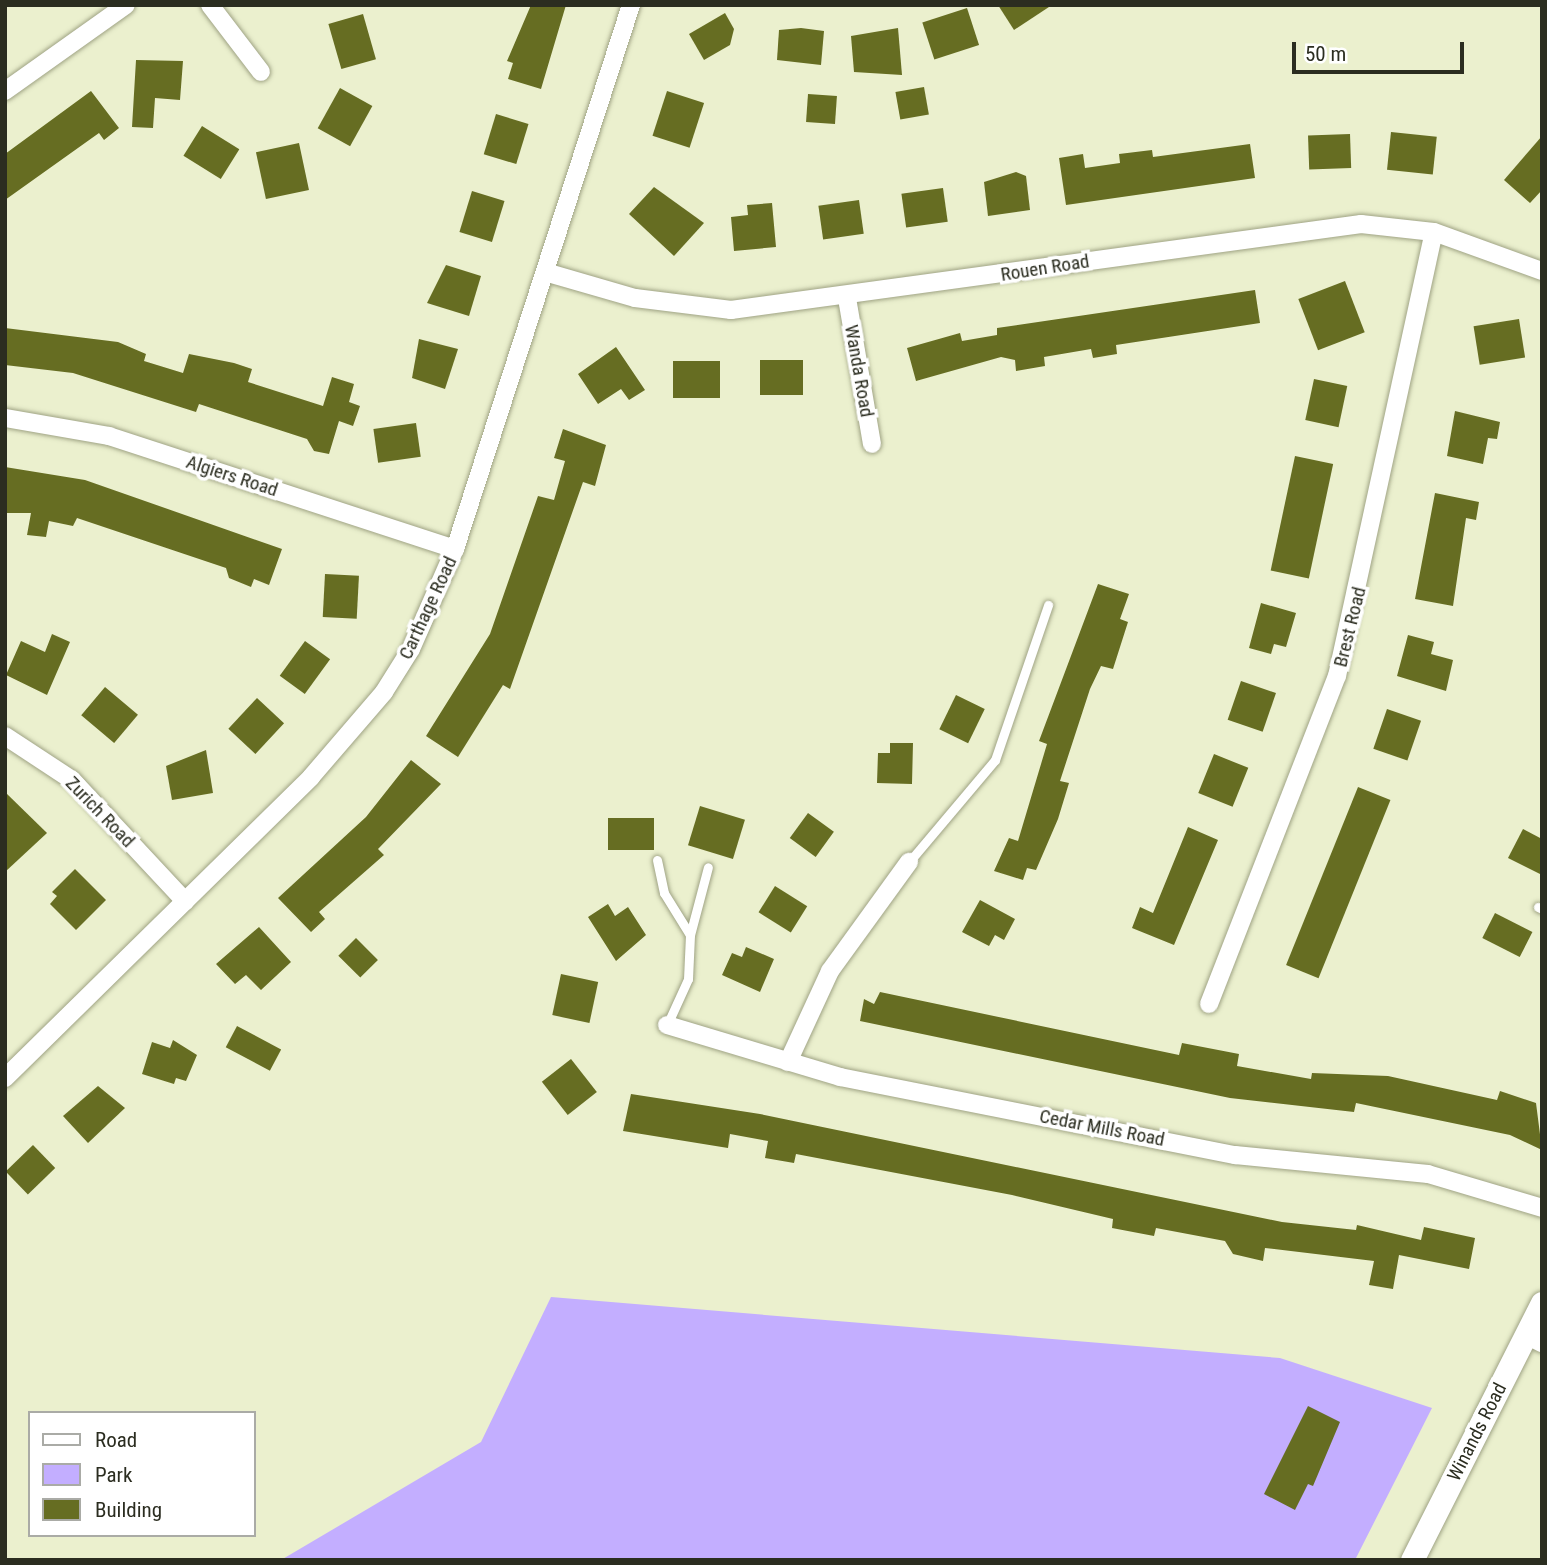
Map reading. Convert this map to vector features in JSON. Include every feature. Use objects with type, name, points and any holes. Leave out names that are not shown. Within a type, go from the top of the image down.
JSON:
[{"type":"street","points":[[5,91],[126,5]]},
{"type":"street","points":[[210,5],[261,72]]},
{"type":"street","name":"Carthage Road","points":[[5,1078],[311,777],[384,692],[411,649],[455,548],[631,5]]},
{"type":"street","name":"Rouen Road","points":[[545,272],[635,298],[731,310],[847,298],[1312,228],[1399,225],[1434,232],[1542,271]]},
{"type":"street","name":"Brest Road","points":[[1209,1004],[1337,676],[1434,232]]},
{"type":"street","name":"Wanda Road","points":[[847,298],[872,444]]},
{"type":"street","name":"Algiers Road","points":[[5,418],[109,436],[455,548]]},
{"type":"street","name":"Zurich Road","points":[[5,736],[72,780],[185,901]]},
{"type":"street","points":[[788,1062],[830,971],[909,862]]},
{"type":"street","name":"Cedar Mills Road","points":[[667,1025],[788,1062],[1235,1155],[1428,1174],[1542,1208]]},
{"type":"street","name":"Winands Road","points":[[1412,1560],[1534,1339],[1542,1303]]},
{"type":"lane","points":[[909,862],[995,760],[1048,605]]},
{"type":"lane","points":[[657,860],[664,893],[690,935]]},
{"type":"lane","points":[[667,1025],[688,979],[690,935],[708,867]]},
{"type":"green space","points":[[551,1297],[1280,1358],[1432,1408],[1355,1560],[281,1560],[481,1442]]},
{"type":"building","points":[[531,5],[566,5],[541,89],[508,79],[513,63],[507,61]]},
{"type":"building","points":[[998,5],[1052,5],[1014,30]]},
{"type":"building","points":[[967,8],[979,45],[934,60],[922,23]]},
{"type":"building","points":[[725,13],[734,29],[730,45],[704,60],[689,34]]},
{"type":"building","points":[[363,14],[376,59],[341,69],[328,24]]},
{"type":"building","points":[[801,28],[824,31],[821,65],[777,60],[779,30]]},
{"type":"building","points":[[898,28],[902,75],[854,72],[851,36]]},
{"type":"building","points":[[136,60],[183,61],[180,100],[155,98],[153,128],[132,127]]},
{"type":"building","points":[[924,87],[929,115],[900,120],[895,92]]},
{"type":"building","points":[[340,88],[372,106],[350,146],[318,128]]},
{"type":"building","points":[[91,91],[119,128],[104,140],[99,133],[5,200],[5,154]]},
{"type":"building","points":[[667,91],[704,103],[690,148],[652,136]]},
{"type":"building","points":[[808,94],[837,96],[835,124],[806,122]]},
{"type":"building","points":[[496,114],[529,124],[516,164],[484,154]]},
{"type":"building","points":[[202,126],[239,149],[221,179],[183,156]]},
{"type":"building","points":[[1391,132],[1437,137],[1433,175],[1387,170]]},
{"type":"building","points":[[1350,134],[1351,168],[1309,169],[1308,135]]},
{"type":"building","points":[[1542,136],[1542,190],[1530,203],[1504,180]]},
{"type":"building","points":[[299,143],[309,190],[266,199],[256,152]]},
{"type":"building","points":[[1250,144],[1255,178],[1066,205],[1059,158],[1083,154],[1085,168],[1120,163],[1119,154],[1152,150],[1153,157]]},
{"type":"building","points":[[1016,172],[1026,176],[1030,210],[988,216],[984,182]]},
{"type":"building","points":[[654,187],[704,223],[674,256],[629,214]]},
{"type":"building","points":[[943,188],[948,222],[906,228],[901,194]]},
{"type":"building","points":[[472,191],[505,201],[492,242],[459,232]]},
{"type":"building","points":[[859,200],[864,234],[823,239],[818,206]]},
{"type":"building","points":[[772,203],[776,247],[734,251],[731,217],[748,215],[747,205]]},
{"type":"building","points":[[446,265],[481,276],[469,316],[427,303]]},
{"type":"building","points":[[1345,281],[1365,332],[1318,350],[1298,299]]},
{"type":"building","points":[[1255,290],[1260,323],[1116,345],[1117,354],[1093,358],[1091,349],[1044,357],[1045,366],[1016,371],[1015,360],[1001,357],[916,381],[907,348],[960,333],[962,341],[997,335],[997,328]]},
{"type":"building","points":[[1519,319],[1525,358],[1480,365],[1474,326]]},
{"type":"building","points":[[5,328],[118,342],[146,354],[144,361],[183,373],[189,354],[234,363],[252,369],[248,382],[323,406],[332,377],[354,384],[349,402],[360,406],[353,426],[339,421],[329,454],[314,451],[307,439],[199,404],[196,412],[73,373],[5,365]]},
{"type":"building","points":[[419,339],[458,349],[445,389],[412,378]]},
{"type":"building","points":[[616,347],[645,390],[629,400],[621,389],[598,404],[578,374]]},
{"type":"building","points":[[760,360],[803,360],[803,395],[760,395]]},
{"type":"building","points":[[673,361],[720,361],[720,398],[673,398]]},
{"type":"building","points":[[1314,379],[1347,386],[1339,427],[1305,420]]},
{"type":"building","points":[[1455,411],[1500,422],[1497,439],[1488,438],[1483,464],[1447,456]]},
{"type":"building","points":[[416,423],[421,457],[378,463],[373,429]]},
{"type":"building","points":[[563,429],[606,445],[595,486],[583,482],[510,689],[503,685],[458,757],[426,736],[490,634],[538,496],[554,500],[565,461],[554,458]]},
{"type":"building","points":[[1295,456],[1333,464],[1309,579],[1271,570]]},
{"type":"building","points":[[5,467],[85,480],[282,549],[269,585],[254,579],[251,587],[229,578],[226,568],[77,518],[73,526],[49,521],[46,537],[27,535],[31,513],[5,513]]},
{"type":"building","points":[[1435,493],[1479,502],[1476,520],[1466,518],[1453,606],[1415,599]]},
{"type":"building","points":[[325,574],[359,576],[357,619],[323,617]]},
{"type":"building","points":[[1098,584],[1129,594],[1120,619],[1128,622],[1113,669],[1101,666],[1090,689],[1060,781],[1069,783],[1058,819],[1036,870],[1027,868],[1023,880],[994,871],[1009,838],[1018,841],[1047,744],[1039,741]]},
{"type":"building","points":[[1261,603],[1296,613],[1286,647],[1274,644],[1271,654],[1249,648]]},
{"type":"building","points":[[52,634],[70,642],[47,695],[6,675],[21,641],[45,652]]},
{"type":"building","points":[[1408,635],[1434,642],[1431,654],[1453,660],[1446,691],[1397,676]]},
{"type":"building","points":[[305,641],[330,659],[305,694],[280,676]]},
{"type":"building","points":[[1241,681],[1276,693],[1263,732],[1228,720]]},
{"type":"building","points":[[105,687],[138,715],[114,743],[81,715]]},
{"type":"building","points":[[956,695],[985,709],[968,743],[939,729]]},
{"type":"building","points":[[257,698],[284,723],[255,754],[228,729]]},
{"type":"building","points":[[1387,709],[1421,721],[1407,760],[1373,749]]},
{"type":"building","points":[[890,743],[913,743],[912,784],[877,783],[878,753],[890,753]]},
{"type":"building","points":[[206,750],[213,793],[172,800],[166,766]]},
{"type":"building","points":[[1214,754],[1248,768],[1233,807],[1198,793]]},
{"type":"building","points":[[411,760],[441,784],[378,849],[384,855],[319,912],[325,919],[311,932],[278,898],[366,817]]},
{"type":"building","points":[[1358,787],[1390,800],[1319,978],[1286,965]]},
{"type":"building","points":[[5,792],[47,833],[5,872]]},
{"type":"building","points":[[700,806],[745,820],[733,859],[688,845]]},
{"type":"building","points":[[808,813],[834,832],[816,857],[790,838]]},
{"type":"building","points":[[608,818],[654,818],[654,850],[608,850]]},
{"type":"building","points":[[1188,827],[1218,840],[1174,945],[1132,928],[1140,907],[1153,913]]},
{"type":"building","points":[[1523,829],[1542,839],[1542,875],[1508,858]]},
{"type":"building","points":[[75,869],[106,900],[76,930],[50,904],[57,896],[52,892]]},
{"type":"building","points":[[775,886],[807,906],[791,932],[759,912]]},
{"type":"building","points":[[980,900],[1015,919],[1004,940],[995,935],[989,946],[962,932]]},
{"type":"building","points":[[608,904],[615,916],[628,907],[646,935],[616,961],[588,917]]},
{"type":"building","points":[[1495,913],[1532,932],[1520,957],[1482,938]]},
{"type":"building","points":[[259,927],[291,962],[261,990],[246,975],[235,984],[216,964]]},
{"type":"building","points":[[356,938],[378,960],[360,978],[338,956]]},
{"type":"building","points":[[746,947],[774,959],[760,992],[722,975],[732,953],[742,957]]},
{"type":"building","points":[[561,974],[598,982],[589,1023],[552,1015]]},
{"type":"building","points":[[880,992],[1179,1055],[1182,1043],[1239,1054],[1237,1066],[1311,1079],[1312,1073],[1388,1076],[1497,1100],[1500,1091],[1536,1103],[1542,1150],[1510,1135],[1356,1103],[1354,1112],[1230,1098],[860,1021],[864,999],[874,1004]]},
{"type":"building","points":[[237,1026],[281,1049],[270,1071],[226,1047]]},
{"type":"building","points":[[173,1040],[197,1055],[186,1081],[176,1078],[174,1084],[142,1074],[152,1042],[170,1048]]},
{"type":"building","points":[[571,1059],[597,1092],[568,1115],[542,1082]]},
{"type":"building","points":[[98,1086],[125,1108],[88,1143],[63,1116]]},
{"type":"building","points":[[631,1094],[760,1114],[1282,1222],[1356,1230],[1357,1225],[1421,1240],[1424,1227],[1475,1238],[1469,1269],[1399,1255],[1393,1289],[1369,1285],[1374,1261],[1265,1248],[1263,1261],[1233,1254],[1225,1241],[1156,1228],[1154,1236],[1112,1228],[1113,1219],[1012,1195],[796,1154],[794,1163],[765,1158],[768,1141],[730,1134],[728,1148],[623,1131]]},
{"type":"building","points":[[33,1145],[55,1168],[28,1194],[6,1171]]},
{"type":"building","points":[[1308,1406],[1340,1422],[1313,1486],[1308,1484],[1295,1510],[1264,1494]]}]
